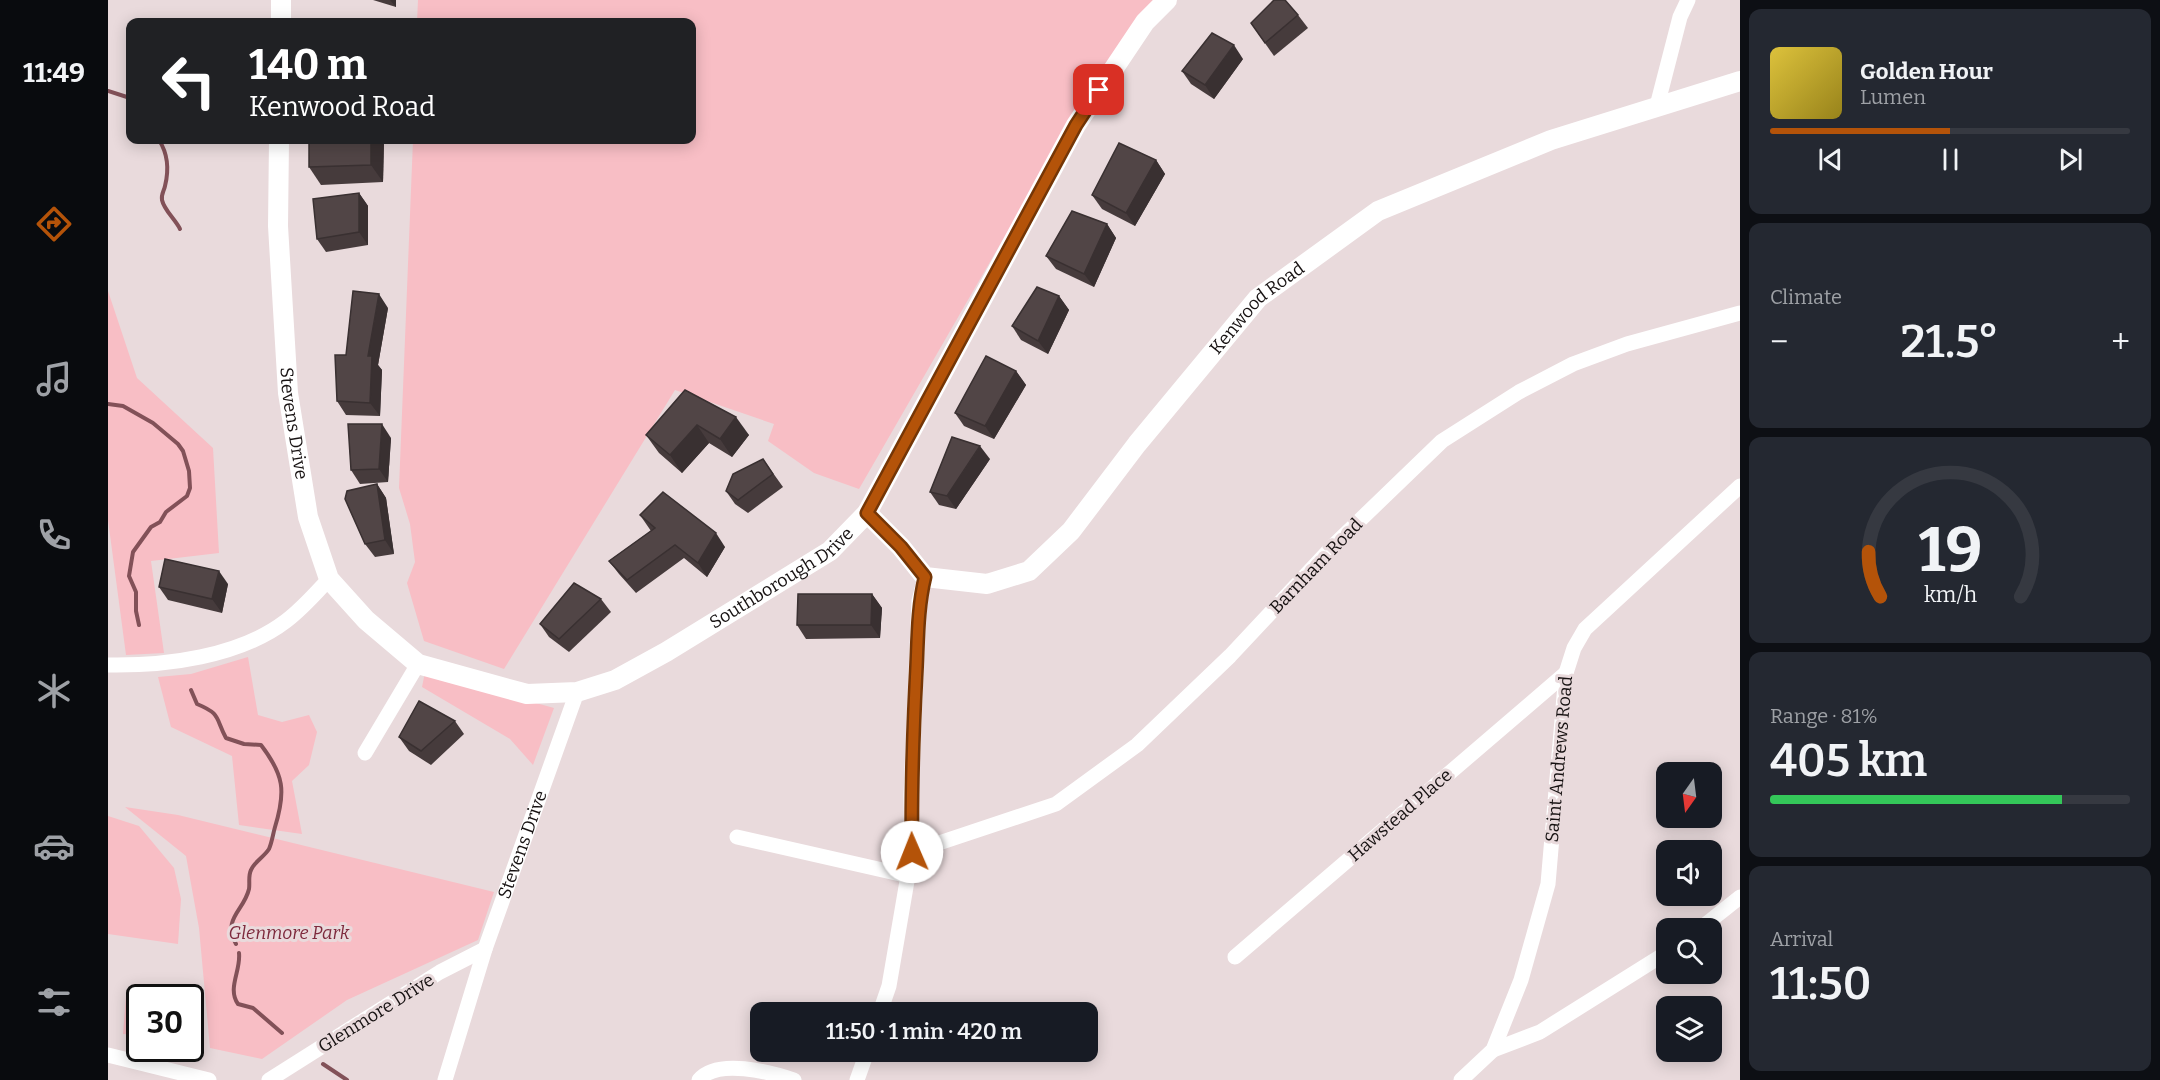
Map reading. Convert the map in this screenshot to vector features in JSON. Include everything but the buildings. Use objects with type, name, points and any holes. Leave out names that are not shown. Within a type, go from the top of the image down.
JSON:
[{"type":"street","points":[[281,0],[281,18]]},
{"type":"street","name":"Southborough Drive","points":[[577,692],[615,680],[666,652],[830,551],[867,513],[1076,125],[1145,22],[1167,0]]},
{"type":"street","points":[[1657,106],[1680,17],[1688,0]]},
{"type":"street","name":"Kenwood Road","points":[[925,577],[987,584],[1029,571],[1071,531],[1137,444],[1258,298],[1378,211],[1551,140],[1740,81]]},
{"type":"street","name":"Stevens Drive","points":[[279,144],[278,226],[288,393],[308,517],[329,579],[366,620],[418,664],[527,694],[577,692],[485,949],[445,1080]]},
{"type":"street","name":"Barnham Road","points":[[912,852],[1056,804],[1130,751],[1230,656],[1332,547],[1442,441],[1519,392],[1573,364],[1627,344],[1740,313]]},
{"type":"street","name":"Saint Andrews Road","points":[[1461,1080],[1493,1050],[1521,980],[1548,884],[1566,673],[1574,648],[1585,629],[1740,486]]},
{"type":"street","points":[[867,513],[901,547],[925,577],[919,612],[911,795],[912,852],[888,986],[883,1002]]},
{"type":"street","points":[[108,665],[143,666],[211,656],[255,638],[284,622],[310,600],[329,579]]},
{"type":"street","points":[[365,753],[418,664]]},
{"type":"street","name":"Hawstead Place","points":[[1235,957],[1566,673]]},
{"type":"street","points":[[737,837],[909,876]]},
{"type":"street","points":[[1714,918],[1740,897]]},
{"type":"street","name":"Glenmore Drive","points":[[269,1080],[440,972],[485,949]]},
{"type":"street","points":[[1493,1050],[1540,1032],[1656,959]]},
{"type":"street","points":[[108,1055],[209,1080]]},
{"type":"street","points":[[857,1080],[863,1062]]},
{"type":"street","points":[[699,1080],[712,1070],[727,1068],[747,1069],[794,1080]]},
{"type":"green space","points":[[418,0],[1161,0],[1002,241],[859,489],[814,473],[768,441],[774,424],[675,390],[504,669],[424,641],[407,583],[415,562],[410,524],[399,488],[413,144],[696,144],[696,18],[417,18]]},
{"type":"green space","points":[[108,291],[137,378],[213,448],[219,553],[151,561],[164,653],[126,655],[108,520]]},
{"type":"green space","points":[[248,657],[258,715],[282,722],[309,715],[317,732],[309,765],[292,781],[302,834],[239,825],[232,756],[171,727],[158,677],[191,674]]},
{"type":"green space","points":[[425,672],[554,708],[533,765],[510,739],[422,687]]},
{"type":"green space","name":"Glenmore Park","points":[[125,807],[178,815],[494,892],[478,940],[347,1000],[262,1059],[210,1048],[199,928],[186,856]]},
{"type":"green space","points":[[108,816],[139,826],[174,868],[181,899],[178,944],[108,934]]},
{"type":"green space","points":[[126,996],[126,1034],[123,1034]]},
{"type":"waterway","points":[[108,91],[126,97]]},
{"type":"waterway","points":[[161,144],[166,156],[167,168],[162,200],[180,229]]},
{"type":"waterway","points":[[108,404],[123,406],[153,423],[178,444],[183,451],[189,471],[190,488],[187,496],[166,512],[160,522],[151,527],[133,552],[129,576],[136,592],[139,625]]},
{"type":"waterway","points":[[191,690],[197,704],[214,714],[226,738],[244,744],[261,745],[274,765],[281,784],[281,803],[270,846],[252,867],[249,889],[235,915],[231,928],[236,944]]},
{"type":"waterway","points":[[239,953],[234,986],[238,1004],[253,1008],[282,1033]]},
{"type":"waterway","points":[[323,1064],[347,1080]]},
{"type":"route","points":[[912,852],[911,795],[917,645],[920,601],[925,577],[901,547],[867,513],[1076,125],[1099,90]]}]
